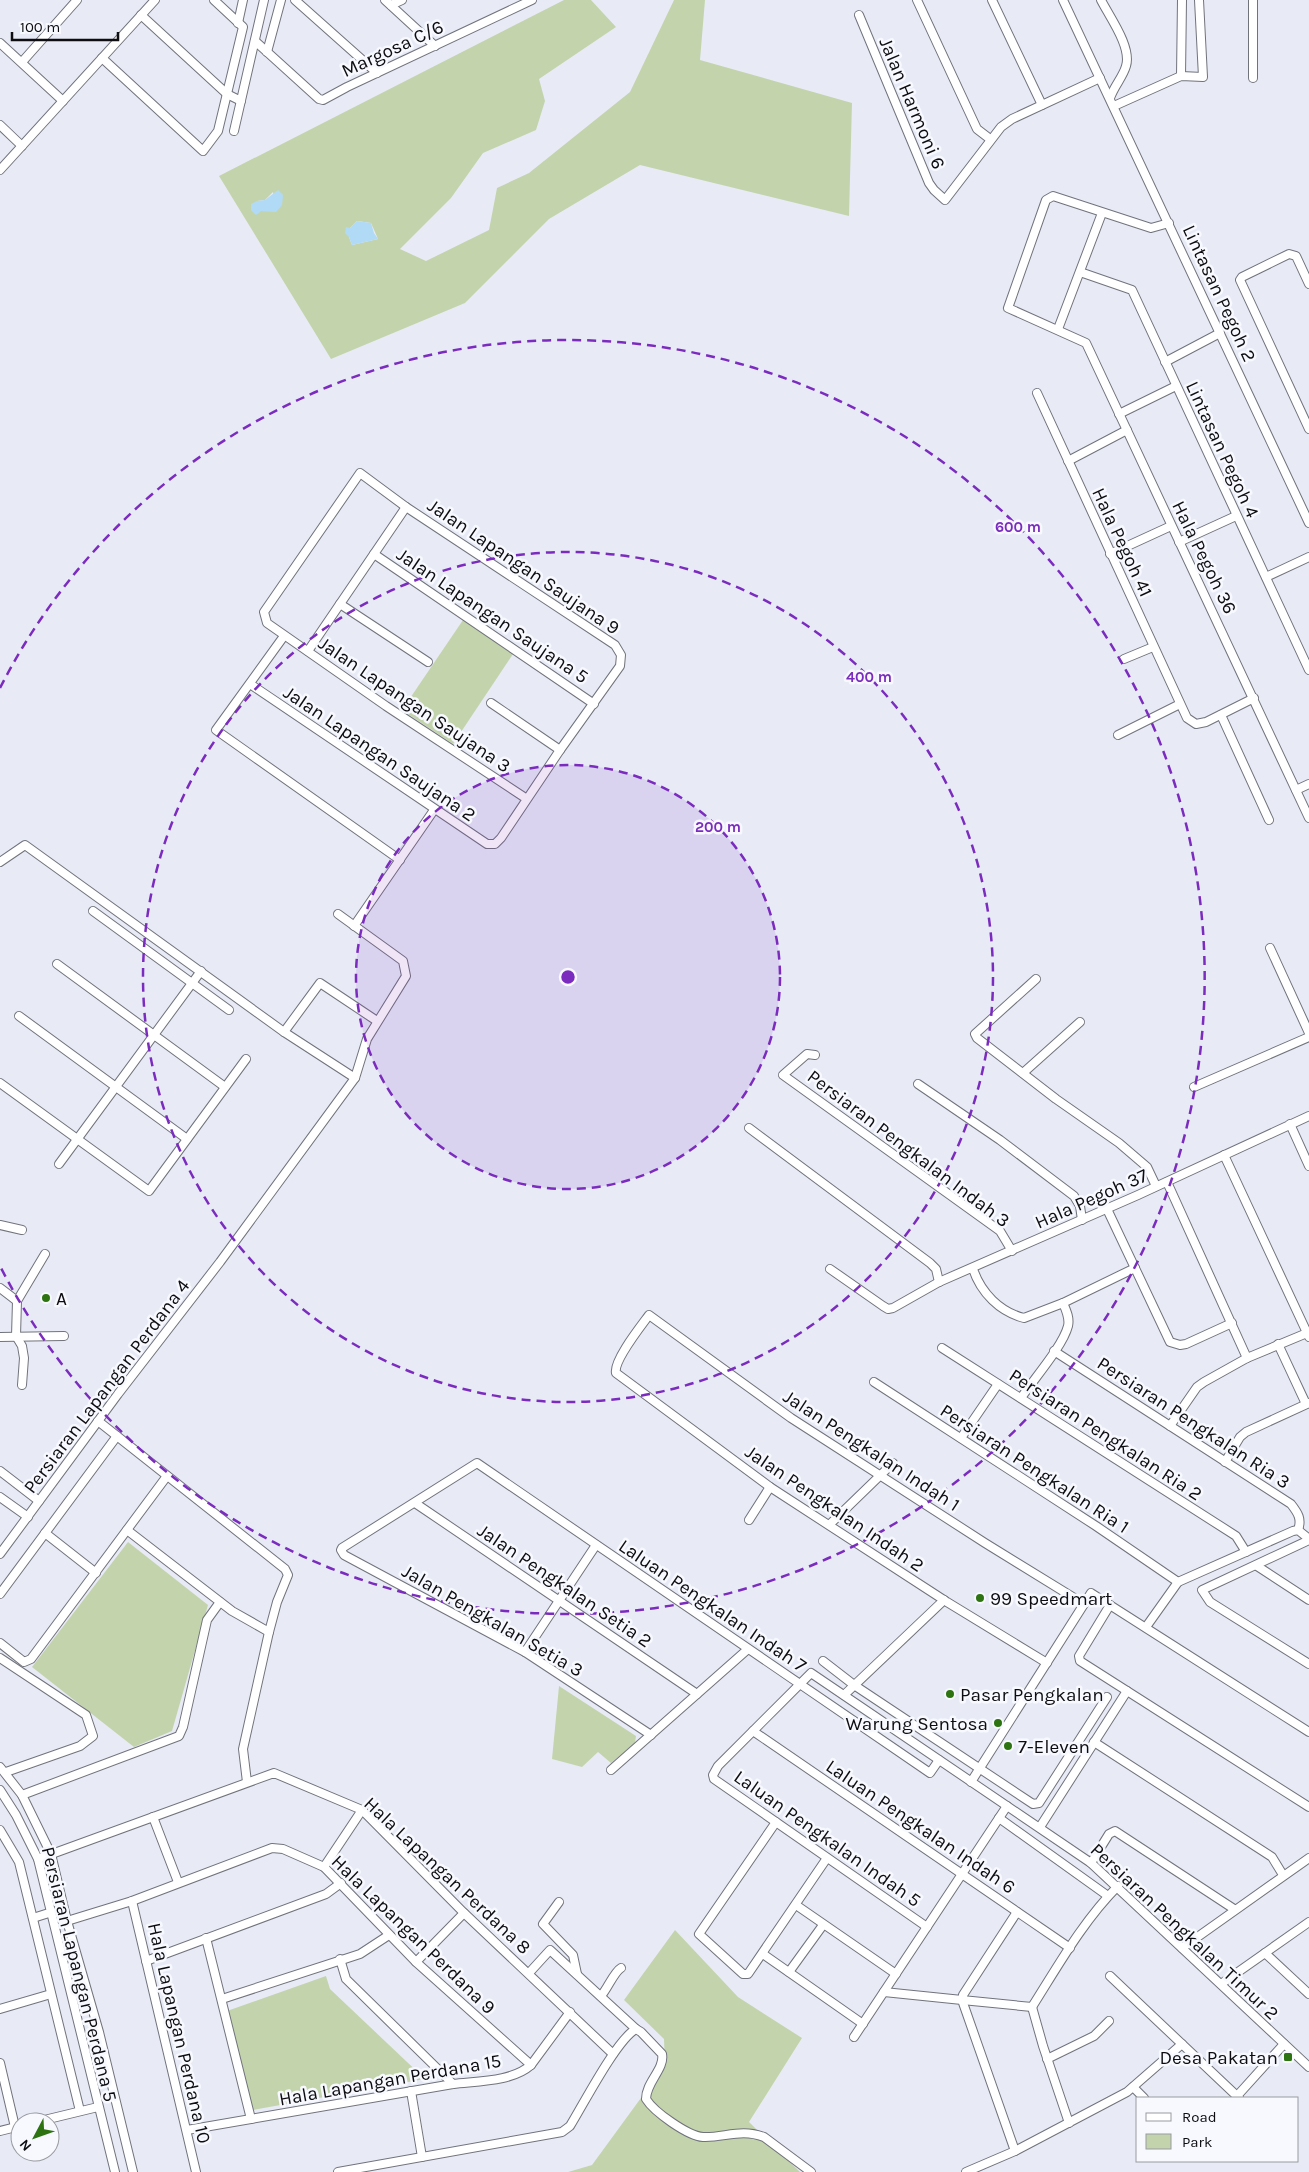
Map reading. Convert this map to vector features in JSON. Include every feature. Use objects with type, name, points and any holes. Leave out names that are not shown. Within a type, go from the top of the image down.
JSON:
[{"type":"street","points":[[22,62],[77,0]]},
{"type":"street","points":[[0,170],[155,0]]},
{"type":"street","points":[[102,58],[203,151],[218,131],[242,27],[214,0]]},
{"type":"street","points":[[238,22],[243,0]]},
{"type":"street","points":[[234,131],[264,0]]},
{"type":"street","points":[[255,42],[267,52],[281,0]]},
{"type":"street","points":[[295,0],[377,73]]},
{"type":"street","points":[[388,3],[402,0]]},
{"type":"street","name":"Margosa C/6","points":[[267,52],[320,100],[532,0]]},
{"type":"street","points":[[917,0],[977,129],[990,139],[1012,119],[1100,78]]},
{"type":"street","points":[[992,0],[1042,105]]},
{"type":"street","name":"Lintasan Pegoh 2","points":[[1063,0],[1309,523]]},
{"type":"street","points":[[1100,0],[1115,24],[1127,56],[1126,66],[1110,98]]},
{"type":"street","points":[[1181,76],[1182,0]]},
{"type":"street","points":[[1114,106],[1181,76],[1203,77],[1199,0]]},
{"type":"street","points":[[1253,0],[1253,78]]},
{"type":"street","points":[[388,3],[435,46]]},
{"type":"street","name":"Jalan Harmoni 6","points":[[859,14],[929,182],[934,190],[945,200],[990,139]]},
{"type":"street","points":[[141,15],[227,94],[241,101]]},
{"type":"street","points":[[0,43],[63,101]]},
{"type":"street","points":[[0,125],[22,146]]},
{"type":"street","name":"Hala Pegoh 36","points":[[1102,213],[1053,196],[1046,200],[1008,308],[1086,343],[1309,818]]},
{"type":"street","points":[[1058,329],[1102,213],[1151,228],[1169,223]]},
{"type":"street","points":[[1309,284],[1296,256],[1289,254],[1242,277],[1240,280],[1309,429]]},
{"type":"street","name":"Lintasan Pegoh 4","points":[[1080,272],[1132,290],[1309,670]]},
{"type":"street","points":[[1165,362],[1220,333]]},
{"type":"street","points":[[1119,414],[1176,386]]},
{"type":"street","name":"Hala Pegoh 41","points":[[1037,393],[1180,704]]},
{"type":"street","points":[[1068,461],[1127,430]]},
{"type":"street","name":"Jalan Lapangan Saujana 9","points":[[360,473],[406,507],[614,645],[621,655],[620,666],[495,844]]},
{"type":"street","name":"Jalan Lapangan Saujana 3","points":[[360,473],[264,612],[267,623],[386,706],[527,799]]},
{"type":"street","points":[[308,651],[406,507]]},
{"type":"street","points":[[1180,542],[1236,516]]},
{"type":"street","points":[[1110,554],[1171,526]]},
{"type":"street","name":"Jalan Lapangan Saujana 5","points":[[374,554],[594,704]]},
{"type":"street","points":[[1266,577],[1309,557]]},
{"type":"street","points":[[340,604],[428,662]]},
{"type":"street","points":[[284,636],[216,730],[400,860]]},
{"type":"street","points":[[1124,659],[1153,647]]},
{"type":"street","name":"Jalan Lapangan Saujana 2","points":[[250,684],[434,810],[487,844],[495,844]]},
{"type":"street","points":[[1118,735],[1180,704],[1187,718],[1196,724],[1206,722],[1254,698]]},
{"type":"street","points":[[491,703],[560,750]]},
{"type":"street","points":[[1221,715],[1268,820]]},
{"type":"street","points":[[1296,790],[1309,784]]},
{"type":"street","points":[[354,926],[434,810]]},
{"type":"street","points":[[0,862],[25,845],[201,970],[284,1032],[354,1078]]},
{"type":"street","points":[[93,912],[229,1010]]},
{"type":"street","name":"Persiaran Lapangan Perdana 4","points":[[0,1554],[98,1421],[220,1262],[354,1078],[366,1039],[406,976],[403,962],[338,914]]},
{"type":"street","points":[[1194,1087],[1309,1035],[1270,948]]},
{"type":"street","points":[[58,964],[225,1087]]},
{"type":"street","points":[[59,1164],[201,970]]},
{"type":"street","points":[[1036,979],[975,1034],[977,1038],[1141,1161],[1147,1167],[1156,1186]]},
{"type":"street","points":[[284,1032],[320,983],[377,1022]]},
{"type":"street","points":[[20,1016],[187,1139]]},
{"type":"street","points":[[1023,1073],[1080,1022]]},
{"type":"street","name":"Persiaran Pengkalan Indah 3","points":[[815,1054],[807,1054],[783,1075],[1000,1231],[1012,1251]]},
{"type":"street","points":[[0,1083],[149,1191],[246,1059]]},
{"type":"street","points":[[918,1084],[1000,1140],[1074,1196],[1080,1206],[1082,1220]]},
{"type":"street","name":"Hala Pegoh 37","points":[[830,1269],[888,1309],[940,1282],[1107,1209],[1309,1116]]},
{"type":"street","points":[[1290,1124],[1309,1166]]},
{"type":"street","points":[[749,1128],[930,1263],[936,1270],[940,1282]]},
{"type":"street","points":[[1170,1426],[1197,1387],[1247,1358],[1278,1344],[1308,1335],[1224,1155]]},
{"type":"street","points":[[1167,1182],[1247,1358]]},
{"type":"street","points":[[1107,1209],[1170,1342],[1180,1346],[1232,1323]]},
{"type":"street","points":[[0,1225],[22,1230]]},
{"type":"street","points":[[22,1384],[24,1358],[22,1346],[16,1336],[17,1301],[46,1254]]},
{"type":"street","points":[[973,1269],[977,1281],[998,1305],[1016,1316],[1024,1318],[1063,1303],[1134,1268]]},
{"type":"street","points":[[0,1288],[17,1301]]},
{"type":"street","points":[[1021,1398],[1068,1327],[1069,1320],[1063,1303]]},
{"type":"street","name":"Jalan Pengkalan Indah 1","points":[[615,1369],[649,1315],[791,1418],[1084,1604]]},
{"type":"street","points":[[0,1337],[64,1336]]},
{"type":"street","points":[[1225,1462],[1240,1437],[1246,1432],[1308,1403],[1278,1344]]},
{"type":"street","name":"Persiaran Pengkalan Ria 2","points":[[942,1348],[1236,1536],[1246,1552]]},
{"type":"street","name":"Persiaran Pengkalan Ria 3","points":[[1054,1350],[1292,1504],[1299,1516],[1300,1525],[1298,1530]]},
{"type":"street","name":"Jalan Pengkalan Indah 2","points":[[615,1369],[616,1373],[770,1487],[830,1524],[944,1600],[1047,1663]]},
{"type":"street","name":"Persiaran Pengkalan Ria 1","points":[[874,1382],[1096,1526],[1178,1582]]},
{"type":"street","points":[[961,1438],[998,1384]]},
{"type":"street","points":[[98,1421],[285,1569],[288,1575],[277,1602],[269,1632],[243,1749],[247,1782]]},
{"type":"street","points":[[0,1594],[117,1436]]},
{"type":"street","name":"Laluan Pengkalan Indah 7","points":[[415,1503],[477,1463],[930,1773],[939,1760]]},
{"type":"street","points":[[830,1524],[893,1463]]},
{"type":"street","points":[[0,1472],[39,1501]]},
{"type":"street","points":[[0,1643],[24,1662],[31,1659],[167,1476]]},
{"type":"street","points":[[749,1520],[770,1487]]},
{"type":"street","points":[[0,1497],[28,1517]]},
{"type":"street","name":"Jalan Pengkalan Setia 3","points":[[415,1503],[344,1547],[341,1550],[342,1553],[525,1652],[651,1735]]},
{"type":"street","name":"Jalan Pengkalan Setia 2","points":[[415,1503],[697,1694]]},
{"type":"street","points":[[127,1530],[220,1602],[269,1632]]},
{"type":"street","points":[[1146,1627],[1178,1582],[1298,1530],[1309,1540],[1257,1566],[1214,1583],[1202,1590],[1202,1593],[1210,1602],[1309,1664]]},
{"type":"street","points":[[45,1533],[96,1573]]},
{"type":"street","points":[[525,1652],[596,1545]]},
{"type":"street","points":[[1257,1566],[1309,1600]]},
{"type":"street","points":[[971,1782],[1091,1593],[1309,1732]]},
{"type":"street","points":[[844,1695],[944,1600]]},
{"type":"street","points":[[22,1796],[179,1736],[183,1727],[207,1620],[220,1602]]},
{"type":"street","points":[[1110,1605],[1079,1658],[1127,1691],[1309,1807]]},
{"type":"street","points":[[611,1770],[748,1648]]},
{"type":"street","points":[[1,1661],[86,1715],[93,1736],[80,1746],[3,1770],[22,1796],[51,1854],[67,1921],[99,2032],[133,2172]]},
{"type":"street","points":[[823,1661],[854,1685],[1033,1804],[1037,1804],[1107,1697]]},
{"type":"street","name":"Persiaran Pengkalan Timur 2","points":[[800,1684],[811,1673],[1091,1863],[1118,1886],[1309,2067]]},
{"type":"street","points":[[753,1731],[800,1684]]},
{"type":"street","points":[[1040,1827],[1127,1691]]},
{"type":"street","points":[[1102,1706],[1113,1713]]},
{"type":"street","name":"Laluan Pengkalan Indah 5","points":[[753,1731],[718,1766],[713,1775],[714,1779],[927,1927]]},
{"type":"street","name":"Laluan Pengkalan Indah 6","points":[[753,1731],[1070,1948]]},
{"type":"street","points":[[1094,1742],[1272,1857],[1283,1875]]},
{"type":"street","name":"Hala Lapangan Perdana 8","points":[[38,1859],[274,1773],[362,1810],[464,1913],[614,2054]]},
{"type":"street","name":"Persiaran Lapangan Perdana 5","points":[[0,1790],[38,1859],[115,2172]]},
{"type":"street","points":[[854,2037],[1007,1806]]},
{"type":"street","points":[[324,1867],[362,1810]]},
{"type":"street","points":[[153,1817],[178,1882]]},
{"type":"street","points":[[1000,1818],[1108,1896]]},
{"type":"street","points":[[776,1822],[699,1934],[745,1975],[763,1954],[827,1858]]},
{"type":"street","points":[[0,1830],[19,1862],[80,2111]]},
{"type":"street","points":[[1091,1863],[1109,1834],[1115,1830],[1234,1909]]},
{"type":"street","name":"Hala Lapangan Perdana 9","points":[[67,1921],[132,1901],[272,1848],[283,1849],[324,1867],[416,1962],[530,2065]]},
{"type":"street","points":[[1182,1948],[1234,1909],[1309,1858]]},
{"type":"street","points":[[146,1961],[326,1894],[341,1883]]},
{"type":"street","points":[[1069,2123],[1047,2059],[1032,2007],[1070,1948],[1108,1896],[1118,1886]]},
{"type":"street","name":"Hala Lapangan Perdana 10","points":[[132,1901],[196,2172]]},
{"type":"street","points":[[559,1902],[543,1924],[573,1955],[577,1974]]},
{"type":"street","points":[[796,1906],[896,1974]]},
{"type":"street","points":[[33,1918],[52,1912]]},
{"type":"street","points":[[1014,2151],[962,2000],[963,1995],[1017,1912]]},
{"type":"street","points":[[416,1962],[464,1913]]},
{"type":"street","points":[[1221,1984],[1309,1923]]},
{"type":"street","points":[[789,1972],[823,1925]]},
{"type":"street","points":[[222,1999],[340,1958],[360,1954],[388,1935]]},
{"type":"street","points":[[206,1938],[251,2119]]},
{"type":"street","points":[[529,1973],[550,1950],[641,2032],[662,2054],[663,2061],[646,2090],[646,2099],[662,2116],[702,2137],[732,2133],[755,2133],[764,2137],[811,2172]]},
{"type":"street","points":[[1265,1953],[1309,1994]]},
{"type":"street","points":[[763,1954],[863,2024]]},
{"type":"street","points":[[340,1958],[346,1979],[453,2084]]},
{"type":"street","points":[[601,1996],[621,1968]]},
{"type":"street","points":[[1110,1976],[1238,2097],[1284,2044]]},
{"type":"street","points":[[884,1992],[1032,2007]]},
{"type":"street","points":[[0,2009],[51,1994]]},
{"type":"street","name":"Hala Lapangan Perdana 15","points":[[186,2130],[511,2075],[524,2071],[530,2065],[570,2012]]},
{"type":"street","points":[[1047,2059],[1094,2036],[1110,2021]]},
{"type":"street","points":[[338,2172],[562,2132],[570,2126],[614,2054],[631,2032],[636,2029]]},
{"type":"street","points":[[966,2172],[1014,2151],[1069,2123],[1132,2087],[1182,2044]]},
{"type":"street","points":[[0,2063],[14,2112]]},
{"type":"street","points":[[1132,2087],[1143,2097]]},
{"type":"street","points":[[411,2091],[422,2157]]},
{"type":"street","points":[[60,2116],[98,2108]]},
{"type":"street","points":[[982,2165],[987,2172]]},
{"type":"green space","points":[[564,0],[591,0],[616,27],[539,79],[545,101],[536,130],[483,153],[451,198],[400,249],[426,261],[489,230],[497,188],[529,173],[630,92],[674,0],[705,0],[700,60],[852,103],[849,216],[640,165],[549,219],[465,303],[331,359],[219,176]],"holes":[[[273,192],[276,211],[261,211],[257,201],[265,200]],[[357,221],[371,223],[378,239],[352,245],[349,237],[350,228]]]},
{"type":"green space","points":[[463,620],[513,654],[453,744],[402,710]]},
{"type":"green space","points":[[128,1542],[208,1605],[172,1731],[134,1747],[32,1667]]},
{"type":"green space","points":[[559,1686],[636,1736],[635,1743],[611,1763],[598,1752],[582,1767],[552,1759]]},
{"type":"green space","points":[[675,1930],[738,1997],[802,2038],[749,2122],[800,2172],[568,2172],[592,2165],[665,2065],[664,2039],[624,2000]]},
{"type":"green space","points":[[326,1976],[330,1989],[425,2079],[253,2110],[227,2011]]},
{"type":"water","points":[[278,190],[283,195],[282,205],[276,212],[261,211],[256,215],[251,210],[251,204],[265,200]]},
{"type":"water","points":[[357,221],[371,223],[378,239],[352,245],[345,233],[346,227],[350,228]]},
{"type":"place","name":"A","points":[[46,1298]]},
{"type":"place","name":"99 Speedmart","points":[[980,1598]]},
{"type":"place","name":"Pasar Pengkalan","points":[[950,1694]]},
{"type":"place","name":"Warung Sentosa","points":[[998,1723]]},
{"type":"place","name":"7-Eleven","points":[[1008,1746]]},
{"type":"place","name":"Desa Pakatan","points":[[1288,2057]]}]
